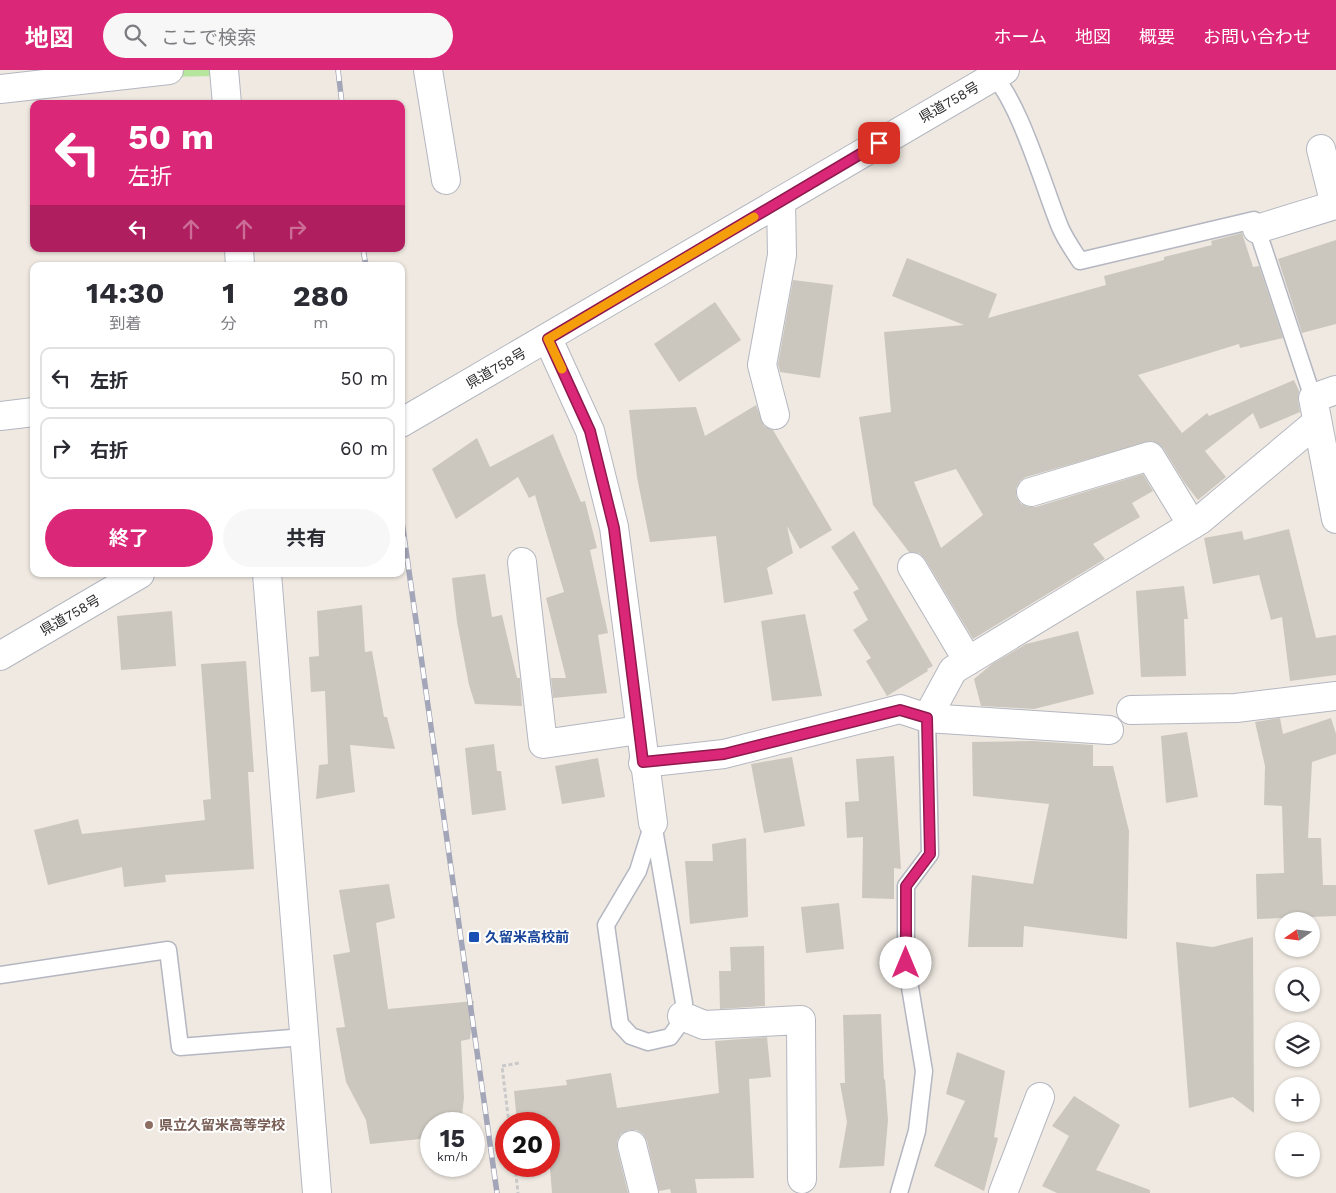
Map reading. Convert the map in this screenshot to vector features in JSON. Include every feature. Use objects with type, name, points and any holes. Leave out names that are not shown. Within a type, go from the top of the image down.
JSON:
[{"type":"street","points":[[0,89],[169,70]]},
{"type":"street","points":[[224,70],[227,100]]},
{"type":"street","points":[[428,70],[446,180]]},
{"type":"street","name":"県道758号","points":[[405,421],[548,339],[995,72]]},
{"type":"street","points":[[1257,229],[1335,205],[1321,149]]},
{"type":"street","points":[[775,415],[762,365],[782,255],[781,201]]},
{"type":"street","points":[[548,339],[590,431],[614,528],[643,762],[653,823]]},
{"type":"street","points":[[1322,404],[1336,519]]},
{"type":"street","points":[[927,718],[953,670],[1192,526],[1322,404]]},
{"type":"street","points":[[0,416],[30,412]]},
{"type":"street","points":[[1032,492],[1150,456],[1192,526]]},
{"type":"street","points":[[522,562],[544,744],[639,730]]},
{"type":"street","points":[[912,567],[968,661]]},
{"type":"street","name":"県道758号","points":[[0,656],[135,577]]},
{"type":"street","points":[[267,577],[317,1193]]},
{"type":"street","points":[[1132,710],[1236,708],[1336,696]]},
{"type":"street","points":[[643,762],[724,754],[900,710],[927,718],[1109,730]]},
{"type":"street","points":[[682,1016],[704,1025],[801,1020],[802,1180]]},
{"type":"street","points":[[1003,1193],[1040,1097]]},
{"type":"street","points":[[632,1145],[644,1193]]},
{"type":"lane","points":[[995,72],[1011,102],[1061,230],[1080,261],[1254,220],[1322,404]]},
{"type":"lane","points":[[899,1193],[917,1131],[924,1072],[906,963],[906,886],[930,854],[927,718]]},
{"type":"lane","points":[[653,823],[684,1003],[681,1022],[670,1037],[648,1042],[631,1036],[620,1024],[606,925],[638,871],[653,823]]},
{"type":"lane","points":[[0,975],[168,950],[180,1047],[304,1037]]},
{"type":"path","points":[[508,1112],[502,1066],[519,1063]]},
{"type":"path","points":[[516,1177],[518,1193]]},
{"type":"green space","points":[[164,70],[214,70],[215,76],[165,77]]},
{"type":"building","points":[[1242,233],[1253,267],[1259,266],[1283,338],[1240,348],[1239,344],[1138,375],[1182,433],[1207,413],[1209,416],[1294,380],[1299,391],[1300,412],[1260,429],[1253,413],[1205,451],[1226,477],[1198,500],[1184,482],[1163,448],[1152,441],[1026,477],[1020,481],[1016,488],[1016,496],[1021,504],[1028,507],[1036,507],[1143,474],[1153,491],[1132,503],[1140,517],[1093,544],[1105,559],[973,639],[925,559],[919,553],[909,552],[873,505],[859,417],[891,412],[884,332],[964,325],[892,296],[907,258],[997,294],[988,318],[1106,285],[1104,276],[1164,260],[1164,257],[1212,245],[1211,241]],"holes":[[[956,469],[983,515],[941,548],[914,482]]]},
{"type":"building","points":[[1336,240],[1336,324],[1302,333],[1278,259]]},
{"type":"building","points":[[793,280],[833,285],[820,378],[780,372],[778,364]]},
{"type":"building","points":[[715,302],[741,340],[679,382],[654,344]]},
{"type":"building","points":[[756,405],[764,426],[773,430],[832,530],[800,549],[787,526],[793,553],[767,568],[773,594],[724,603],[716,536],[650,542],[637,477],[629,410],[696,407],[705,436]]},
{"type":"building","points":[[553,434],[581,502],[585,501],[597,548],[590,550],[608,633],[598,635],[607,693],[553,698],[551,678],[566,678],[546,598],[564,592],[535,495],[529,498],[518,477],[456,519],[432,469],[477,438],[490,467]]},
{"type":"building","points":[[1289,529],[1316,638],[1336,635],[1336,675],[1290,681],[1282,617],[1271,620],[1259,575],[1213,584],[1204,538],[1242,531],[1244,540]]},
{"type":"building","points":[[854,531],[933,666],[887,696],[866,661],[871,658],[853,630],[868,620],[853,592],[859,589],[831,547]]},
{"type":"building","points":[[485,574],[492,617],[502,615],[517,678],[520,678],[522,706],[475,704],[469,685],[457,622],[452,578]]},
{"type":"building","points":[[1184,586],[1188,619],[1184,619],[1186,676],[1141,677],[1136,591]]},
{"type":"building","points":[[362,605],[365,652],[372,651],[384,717],[387,717],[395,749],[350,745],[355,792],[316,799],[319,765],[328,764],[325,691],[311,692],[309,657],[319,656],[317,611]]},
{"type":"building","points":[[172,611],[176,666],[121,670],[117,616]]},
{"type":"building","points":[[805,614],[822,696],[772,701],[761,621]]},
{"type":"building","points":[[1078,631],[1094,694],[1034,709],[981,706],[974,679],[992,664],[1026,644]]},
{"type":"building","points":[[246,661],[254,772],[248,772],[254,869],[165,875],[166,882],[124,887],[122,867],[48,885],[34,830],[78,819],[82,834],[205,820],[203,800],[211,799],[201,664]]},
{"type":"building","points":[[1280,718],[1283,734],[1331,718],[1336,734],[1336,754],[1312,762],[1308,838],[1321,838],[1323,885],[1336,885],[1336,916],[1320,917],[1320,912],[1275,912],[1275,918],[1257,919],[1256,874],[1284,873],[1282,806],[1264,805],[1265,766],[1255,722]]},
{"type":"building","points":[[1187,732],[1198,797],[1166,803],[1161,736]]},
{"type":"building","points":[[1033,741],[1093,745],[1093,766],[1113,766],[1129,831],[1127,939],[1024,926],[1023,947],[968,947],[972,875],[1033,884],[1049,804],[973,796],[972,742]]},
{"type":"building","points":[[494,744],[497,771],[501,771],[506,810],[472,815],[465,748]]},
{"type":"building","points":[[894,756],[901,869],[894,868],[894,899],[862,898],[863,837],[847,838],[845,802],[859,801],[856,759]]},
{"type":"building","points":[[792,757],[805,826],[764,833],[751,764]]},
{"type":"building","points":[[598,758],[605,797],[562,804],[555,766]]},
{"type":"building","points":[[746,838],[748,917],[690,924],[685,861],[713,861],[712,844]]},
{"type":"building","points":[[389,884],[395,918],[376,923],[388,1009],[474,1001],[470,1039],[461,1041],[464,1098],[462,1112],[420,1112],[420,1139],[370,1144],[366,1120],[346,1082],[336,1028],[345,1027],[333,955],[350,952],[339,890]]},
{"type":"building","points":[[839,903],[844,949],[806,953],[801,907]]},
{"type":"building","points":[[1253,937],[1254,1113],[1233,1097],[1189,1108],[1176,942],[1213,947]]},
{"type":"building","points":[[764,946],[765,1006],[720,1009],[719,971],[731,971],[730,947]]},
{"type":"building","points":[[881,1014],[888,1120],[884,1166],[839,1168],[847,1122],[840,1083],[845,1083],[843,1015]]},
{"type":"building","points":[[767,1037],[771,1077],[749,1079],[754,1178],[695,1179],[697,1193],[671,1193],[670,1189],[659,1191],[647,1141],[643,1134],[637,1130],[629,1130],[621,1134],[617,1141],[628,1193],[552,1193],[551,1177],[560,1177],[560,1112],[516,1112],[514,1091],[567,1085],[566,1080],[611,1073],[617,1108],[719,1093],[715,1041]]},
{"type":"building","points":[[957,1052],[1005,1071],[994,1137],[998,1138],[984,1191],[934,1166],[965,1101],[946,1094]]},
{"type":"building","points":[[1074,1096],[1120,1125],[1096,1170],[1150,1190],[1150,1193],[1057,1193],[1042,1186],[1069,1136],[1052,1126]]},
{"type":"railway","points":[[338,70],[342,100]]},
{"type":"railway","points":[[364,252],[365,262]]},
{"type":"railway","points":[[405,543],[497,1193]]},
{"type":"slow traffic","points":[[562,369],[548,339],[754,217]]},
{"type":"place","name":"久留米高校前","points":[[474,937]]},
{"type":"place","name":"県立久留米高等学校","points":[[149,1125]]},
{"type":"route","points":[[879,143],[548,339],[590,431],[614,528],[643,762],[724,754],[900,710],[927,718],[930,854],[906,886],[906,963]]}]
